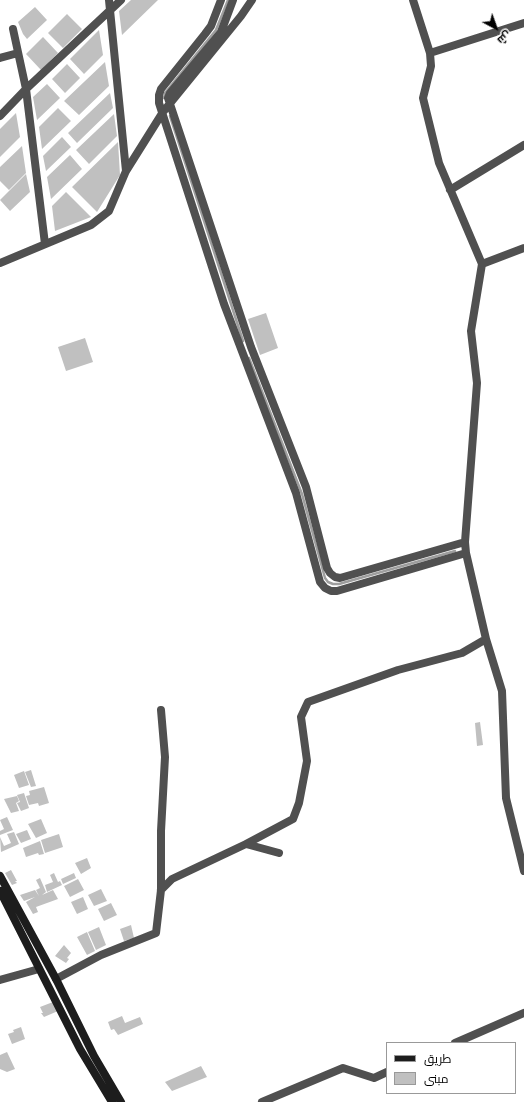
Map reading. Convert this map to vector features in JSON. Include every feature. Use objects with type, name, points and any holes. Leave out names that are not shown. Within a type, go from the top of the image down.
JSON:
[{"type":"main road","points":[[0,876],[56,978],[94,1056],[121,1102]]},
{"type":"main road","points":[[0,891],[80,1049],[112,1102]]},
{"type":"street","points":[[109,0],[126,171]]},
{"type":"street","points":[[0,116],[26,89],[122,0]]},
{"type":"street","points":[[221,0],[205,34],[162,89],[159,95],[159,102],[224,304],[296,493],[320,582],[331,591],[337,591],[466,553]]},
{"type":"street","points":[[233,0],[221,32],[170,93],[168,98],[250,347],[306,487],[330,573],[335,577],[340,578],[465,542]]},
{"type":"street","points":[[0,263],[91,225],[109,211],[126,171],[163,112],[242,16],[252,0]]},
{"type":"street","points":[[413,0],[430,53],[431,66],[423,98],[439,163],[482,264],[471,331],[478,383],[465,542],[466,553],[486,639],[502,691],[506,798],[524,871]]},
{"type":"street","points":[[430,53],[524,22]]},
{"type":"street","points":[[13,29],[26,89],[45,244]]},
{"type":"street","points":[[0,58],[18,54]]},
{"type":"street","points":[[450,190],[524,145]]},
{"type":"street","points":[[482,264],[524,248]]},
{"type":"street","points":[[241,350],[250,347]]},
{"type":"street","points":[[162,890],[172,879],[246,844],[293,819],[299,803],[307,761],[301,717],[308,702],[398,670],[462,653],[486,639]]},
{"type":"street","points":[[56,978],[101,956],[156,933],[162,890],[162,831],[165,756],[161,710]]},
{"type":"street","points":[[246,844],[279,853]]},
{"type":"street","points":[[0,980],[39,969]]},
{"type":"street","points":[[457,1042],[524,1013]]},
{"type":"street","points":[[262,1102],[343,1068],[374,1078],[386,1072]]},
{"type":"building","points":[[131,0],[158,0],[122,35],[119,11]]},
{"type":"building","points":[[35,7],[47,20],[27,39],[18,22]]},
{"type":"building","points":[[67,14],[82,29],[63,48],[48,33]]},
{"type":"building","points":[[99,30],[103,55],[84,74],[70,59]]},
{"type":"building","points":[[43,37],[58,53],[41,70],[26,54]]},
{"type":"building","points":[[105,62],[109,86],[79,115],[64,101]]},
{"type":"building","points":[[67,64],[80,78],[65,93],[52,79]]},
{"type":"building","points":[[47,84],[60,98],[37,120],[33,97]]},
{"type":"building","points":[[110,93],[113,108],[77,143],[68,133]]},
{"type":"building","points":[[58,108],[71,121],[42,149],[39,127]]},
{"type":"building","points":[[16,113],[20,137],[0,157],[0,129]]},
{"type":"building","points":[[114,114],[117,136],[89,164],[76,150]]},
{"type":"building","points":[[62,137],[71,147],[46,171],[43,156]]},
{"type":"building","points":[[118,142],[120,175],[97,212],[72,187]]},
{"type":"building","points":[[22,146],[26,173],[9,190],[0,181],[0,167]]},
{"type":"building","points":[[70,155],[82,169],[51,199],[47,177]]},
{"type":"building","points":[[26,174],[30,192],[10,211],[0,200]]},
{"type":"building","points":[[66,192],[91,217],[55,231],[52,206]]},
{"type":"building","points":[[266,313],[278,348],[260,355],[248,319]]},
{"type":"building","points":[[85,338],[93,362],[66,371],[58,347]]},
{"type":"building","points":[[480,722],[483,745],[477,746],[475,723]]},
{"type":"building","points":[[31,770],[36,786],[31,787],[25,772]]},
{"type":"building","points":[[24,771],[29,785],[19,788],[14,775]]},
{"type":"building","points":[[44,787],[49,803],[39,806],[38,803],[29,805],[26,796],[30,795],[29,791]]},
{"type":"building","points":[[24,793],[29,808],[21,811],[17,803],[20,802],[17,795]]},
{"type":"building","points":[[17,796],[19,801],[16,803],[19,811],[11,813],[4,799]]},
{"type":"building","points":[[7,817],[13,830],[0,835],[0,831],[4,829],[0,820]]},
{"type":"building","points":[[41,819],[47,833],[36,838],[28,824]]},
{"type":"building","points":[[27,830],[31,839],[21,843],[16,834]]},
{"type":"building","points":[[14,832],[19,844],[1,852],[0,837],[4,846],[11,843],[7,834]]},
{"type":"building","points":[[59,834],[63,847],[45,853],[41,840]]},
{"type":"building","points":[[40,841],[44,854],[39,855],[38,853],[26,857],[23,848]]},
{"type":"building","points":[[87,858],[91,868],[81,874],[75,863]]},
{"type":"building","points":[[11,870],[17,881],[15,881],[17,883],[12,885],[5,873]]},
{"type":"building","points":[[54,873],[58,882],[60,881],[62,885],[47,892],[45,885],[53,882],[50,875]]},
{"type":"building","points":[[74,873],[76,878],[63,884],[61,879]]},
{"type":"building","points":[[40,878],[46,892],[42,895],[53,890],[58,899],[36,907],[38,912],[33,914],[26,902],[35,897],[24,901],[20,895],[35,890],[39,896],[36,890],[40,888],[36,880]]},
{"type":"building","points":[[78,879],[84,890],[70,897],[64,886]]},
{"type":"building","points":[[101,889],[107,901],[94,906],[88,895]]},
{"type":"building","points":[[83,897],[88,909],[77,914],[71,902]]},
{"type":"building","points":[[111,903],[117,915],[104,921],[98,909]]},
{"type":"building","points":[[131,925],[134,938],[124,941],[120,929]]},
{"type":"building","points":[[99,927],[106,945],[96,950],[88,932]]},
{"type":"building","points":[[87,932],[95,951],[87,955],[77,937]]},
{"type":"building","points":[[64,945],[71,953],[67,958],[69,959],[66,963],[55,956]]},
{"type":"building","points":[[53,1002],[58,1011],[44,1017],[41,1013],[43,1013],[40,1007]]},
{"type":"building","points":[[122,1016],[125,1023],[140,1017],[143,1024],[118,1035],[114,1029],[111,1030],[108,1022]]},
{"type":"building","points":[[21,1027],[25,1039],[12,1044],[8,1034]]},
{"type":"building","points":[[7,1052],[15,1069],[7,1072],[0,1069],[0,1055]]},
{"type":"building","points":[[201,1066],[207,1077],[172,1091],[165,1082]]},
{"type":"waterway","points":[[164,98],[165,93],[216,30],[228,0]]},
{"type":"waterway","points":[[170,116],[243,341]]},
{"type":"waterway","points":[[249,358],[302,494],[325,578],[328,582],[339,584],[455,551]]}]
